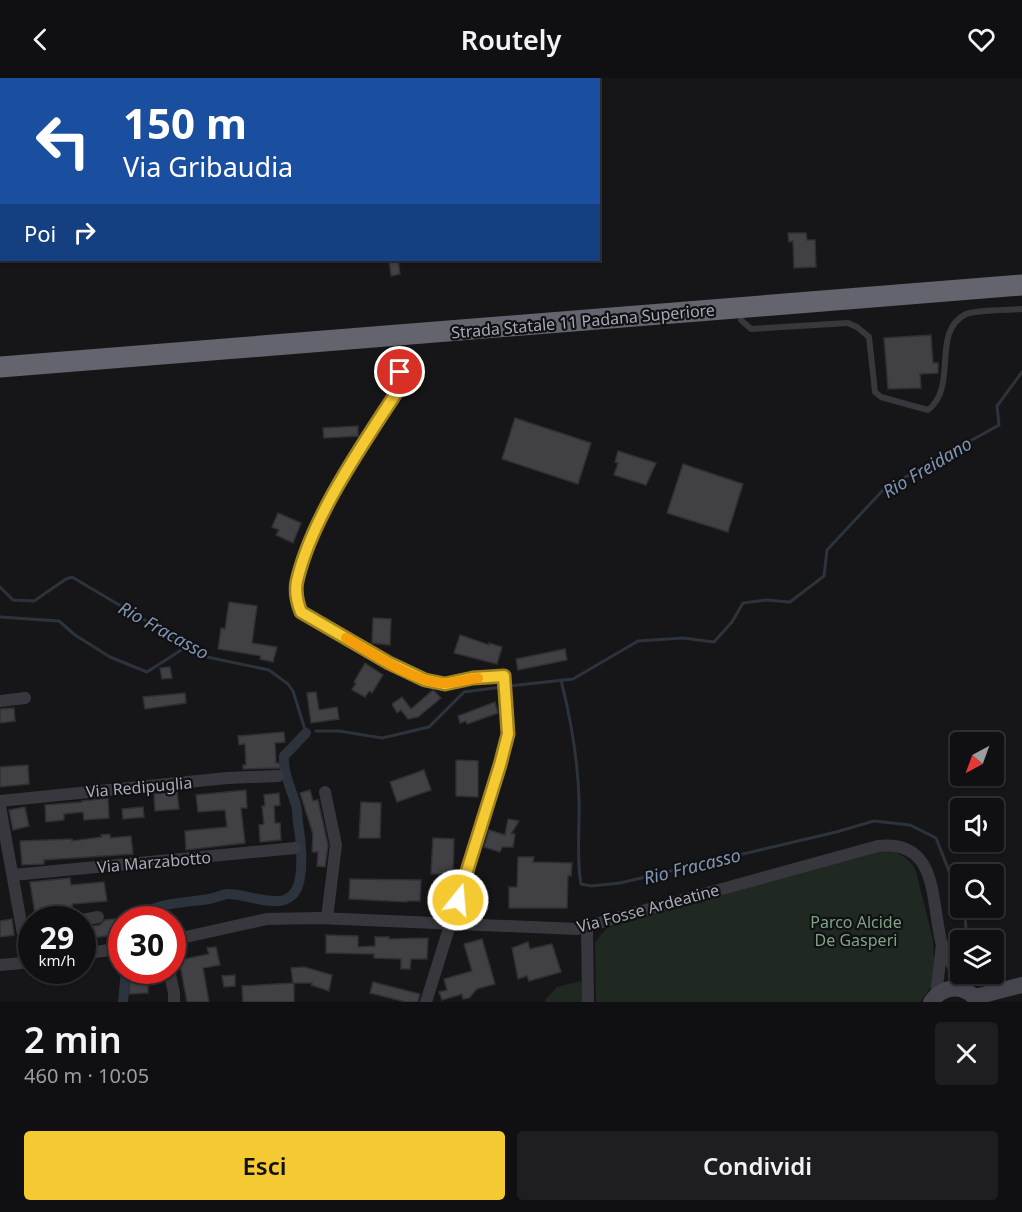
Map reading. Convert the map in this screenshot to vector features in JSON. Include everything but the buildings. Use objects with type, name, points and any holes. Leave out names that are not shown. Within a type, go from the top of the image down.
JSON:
[{"type":"highway","name":"Strada Statale 11 Padana Superiore","points":[[0,367],[971,296],[1018,295]]},
{"type":"highway","name":"Strada Statale 11 Padana Superiore","points":[[0,379],[741,320],[971,296]]},
{"type":"street","points":[[400,372],[400,387],[324,510],[296,582],[297,601],[301,612],[389,663],[425,680],[445,684],[473,678],[504,676],[508,734],[426,1002]]},
{"type":"street","points":[[0,701],[25,698]]},
{"type":"street","name":"Via Redipuglia","points":[[0,801],[227,778],[278,776]]},
{"type":"street","points":[[325,792],[336,845],[327,918]]},
{"type":"street","points":[[0,806],[21,906]]},
{"type":"street","name":"Via Fosse Ardeatine","points":[[186,937],[267,920],[327,918],[577,928],[892,844],[906,848],[926,867],[942,944],[973,997]]},
{"type":"street","name":"Via Marzabotto","points":[[13,875],[296,848]]},
{"type":"street","points":[[587,926],[588,1002]]},
{"type":"street","name":"Via Fosse Ardeatine","points":[[934,999],[942,944]]},
{"type":"street","points":[[0,965],[18,963]]},
{"type":"street","points":[[172,984],[174,1002]]},
{"type":"street","points":[[934,999],[942,991],[953,988],[973,997],[1022,986]]},
{"type":"street","points":[[1001,1002],[1022,986]]},
{"type":"lane","points":[[741,320],[751,329],[848,323],[857,327],[869,337],[875,392],[881,397],[928,410],[938,403],[942,390],[948,334],[953,325],[967,314],[1018,295]]},
{"type":"green space","name":"Parco Alcide De Gasperi","points":[[885,849],[902,856],[915,868],[933,940],[935,981],[920,1002],[596,1002],[595,942],[607,928]]},
{"type":"green space","points":[[581,981],[584,1002],[546,1002],[557,987]]},
{"type":"waterway","name":"Rio Freidano","points":[[509,686],[573,679],[638,641],[683,638],[714,642],[732,622],[743,603],[766,600],[790,602],[824,576],[827,550],[884,489],[999,425],[997,406],[1022,372]]},
{"type":"waterway","name":"Rio Fracasso","points":[[0,587],[13,600],[34,601],[72,577],[207,657],[269,670],[288,684],[293,691],[306,733]]},
{"type":"waterway","points":[[0,617],[59,621],[75,635],[110,657],[147,672],[189,645]]},
{"type":"waterway","name":"Rio Fracasso","points":[[561,680],[576,755],[581,884],[591,886],[620,883],[874,821],[910,825],[936,838],[950,874]]},
{"type":"waterway","name":"Rio Freidano","points":[[316,731],[339,731],[382,738],[429,727],[464,692],[502,687]]},
{"type":"waterway","points":[[160,906],[227,894],[280,901],[289,898],[296,890],[301,871],[301,843],[297,807],[286,775],[284,756],[306,733]]},
{"type":"waterway","name":"Rio Fracasso","points":[[965,918],[967,930]]},
{"type":"waterway","points":[[123,1002],[125,984]]},
{"type":"slow traffic","points":[[346,638],[389,663],[425,680],[445,684],[478,678]]},
{"type":"route","points":[[400,372],[400,387],[324,510],[296,582],[297,601],[301,612],[389,663],[425,680],[445,684],[473,678],[504,676],[508,734],[458,900]]}]
